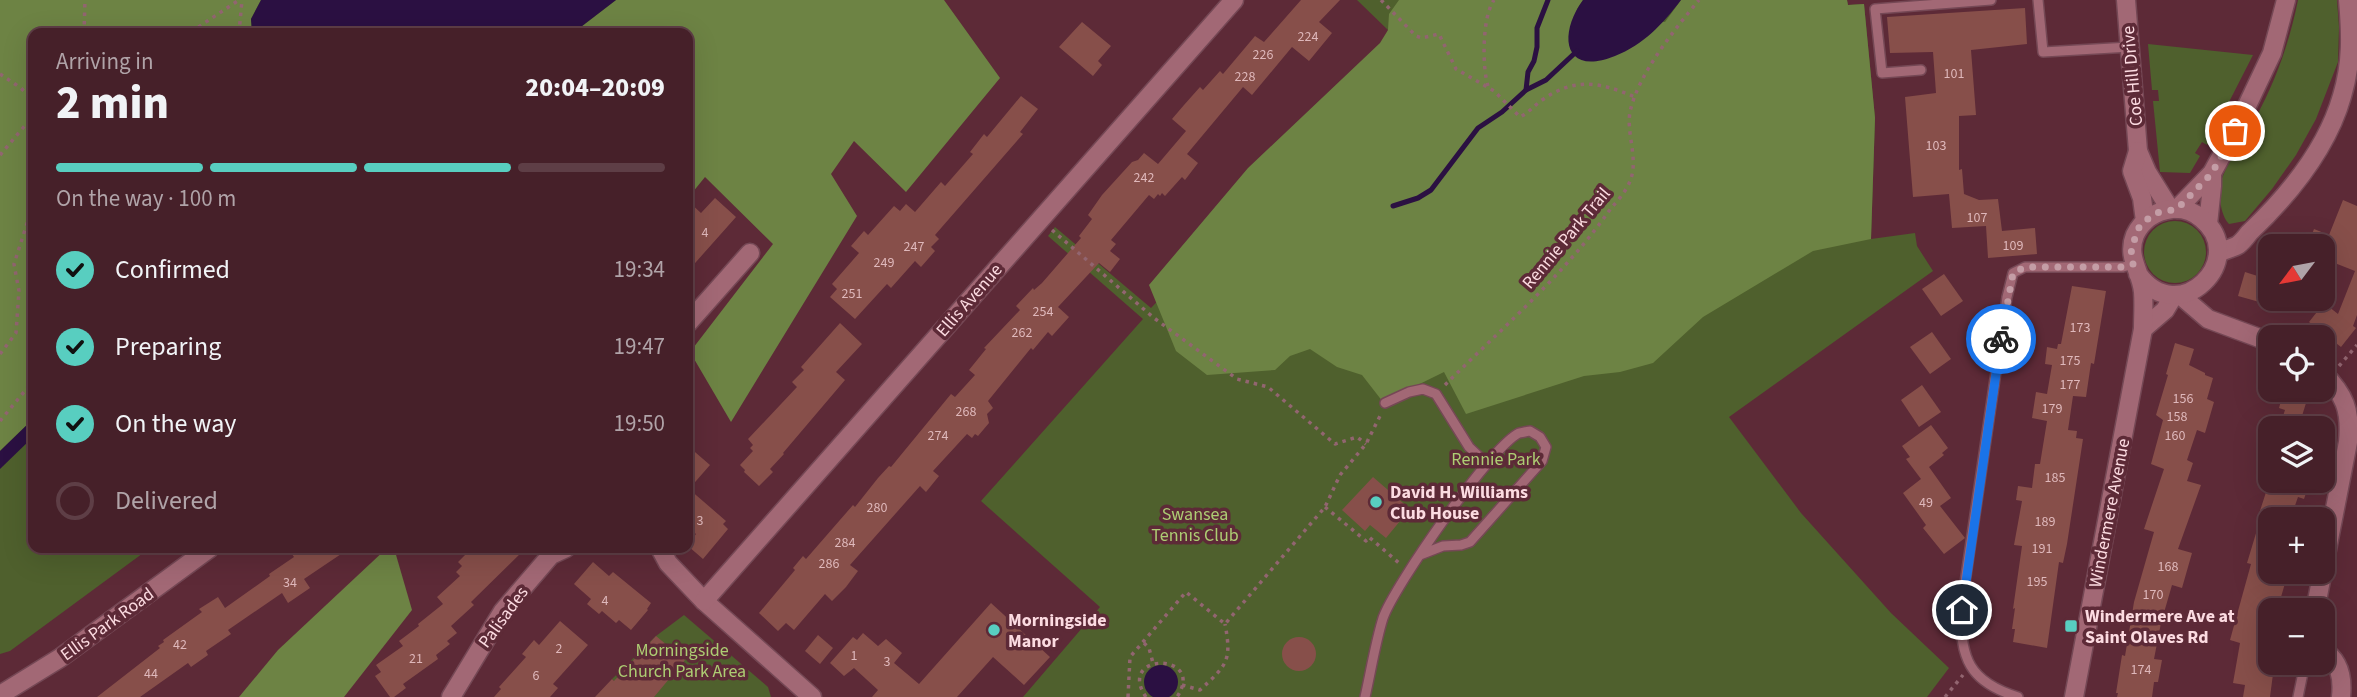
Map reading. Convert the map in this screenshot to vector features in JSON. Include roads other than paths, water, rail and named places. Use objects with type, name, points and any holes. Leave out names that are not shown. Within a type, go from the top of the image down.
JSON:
[{"type":"street","name":"Ellis Avenue","points":[[704,601],[1234,0]]},
{"type":"street","name":"Coe Hill Drive","points":[[2126,0],[2138,151],[2147,172],[2174,209]]},
{"type":"street","points":[[2174,209],[2212,173],[2257,87],[2278,33],[2286,0]]},
{"type":"street","points":[[2218,253],[2238,245],[2283,200],[2328,131],[2342,98],[2348,67],[2352,38],[2348,0]]},
{"type":"street","name":"Coe Hill Drive","points":[[2138,151],[2132,170],[2142,198],[2145,221]]},
{"type":"street","points":[[2136,269],[2149,287],[2165,294],[2176,295],[2190,292],[2200,286],[2212,273],[2218,253],[2211,229],[2212,173]]},
{"type":"street","points":[[2145,221],[2156,213],[2174,209],[2190,211],[2211,229],[2236,235],[2248,234]]},
{"type":"street","name":"Windermere Avenue","points":[[2074,697],[2143,329],[2143,290],[2131,253],[2137,230],[2145,221]]},
{"type":"street","points":[[693,318],[750,253]]},
{"type":"street","points":[[2200,286],[2203,314]]},
{"type":"street","points":[[2176,295],[2215,323],[2258,338]]},
{"type":"street","points":[[2143,329],[2165,310],[2176,295]]},
{"type":"street","points":[[2318,598],[2350,421],[2348,407],[2335,387]]},
{"type":"street","name":"Ellis Park Road","points":[[0,695],[60,658],[203,553]]},
{"type":"street","name":"Palisades","points":[[451,697],[503,611],[545,556],[553,553]]},
{"type":"street","points":[[663,553],[668,563],[704,601],[807,695]]},
{"type":"street","points":[[2335,664],[2343,678],[2342,697]]},
{"type":"lane","points":[[1921,70],[1882,73],[1875,9],[1990,0]]},
{"type":"lane","points":[[2038,0],[2043,52],[2130,47]]},
{"type":"lane","points":[[2018,697],[1997,691],[1983,680],[1970,665],[1964,652],[1961,634],[1962,610],[2007,297],[2013,273],[2025,267],[2136,269]]},
{"type":"lane","points":[[1385,403],[1423,388],[1436,394],[1469,447],[1487,464]]},
{"type":"lane","points":[[1364,697],[1384,617],[1408,571],[1487,464],[1520,433],[1530,431],[1540,437],[1546,447],[1542,461],[1470,542],[1443,546],[1420,555]]},
{"type":"lane","points":[[2298,697],[2303,675]]},
{"type":"waterway","points":[[1526,90],[1528,72],[1537,47],[1537,28],[1548,0]]},
{"type":"waterway","points":[[1393,206],[1418,198],[1431,190],[1478,128],[1502,112],[1526,90],[1546,80],[1577,51]]},
{"type":"place","name":"David H. Williams Club House","points":[[1376,502]]},
{"type":"place","name":"Windermere Ave at Saint Olaves Rd","points":[[2071,626]]},
{"type":"place","name":"Morningside Manor","points":[[994,630]]},
{"type":"park label","name":"Rennie Park","points":[[1496,459]]},
{"type":"park label","name":"Swansea Tennis Club","points":[[1195,524]]},
{"type":"park label","name":"Morningside Church Park Area","points":[[682,660]]}]
